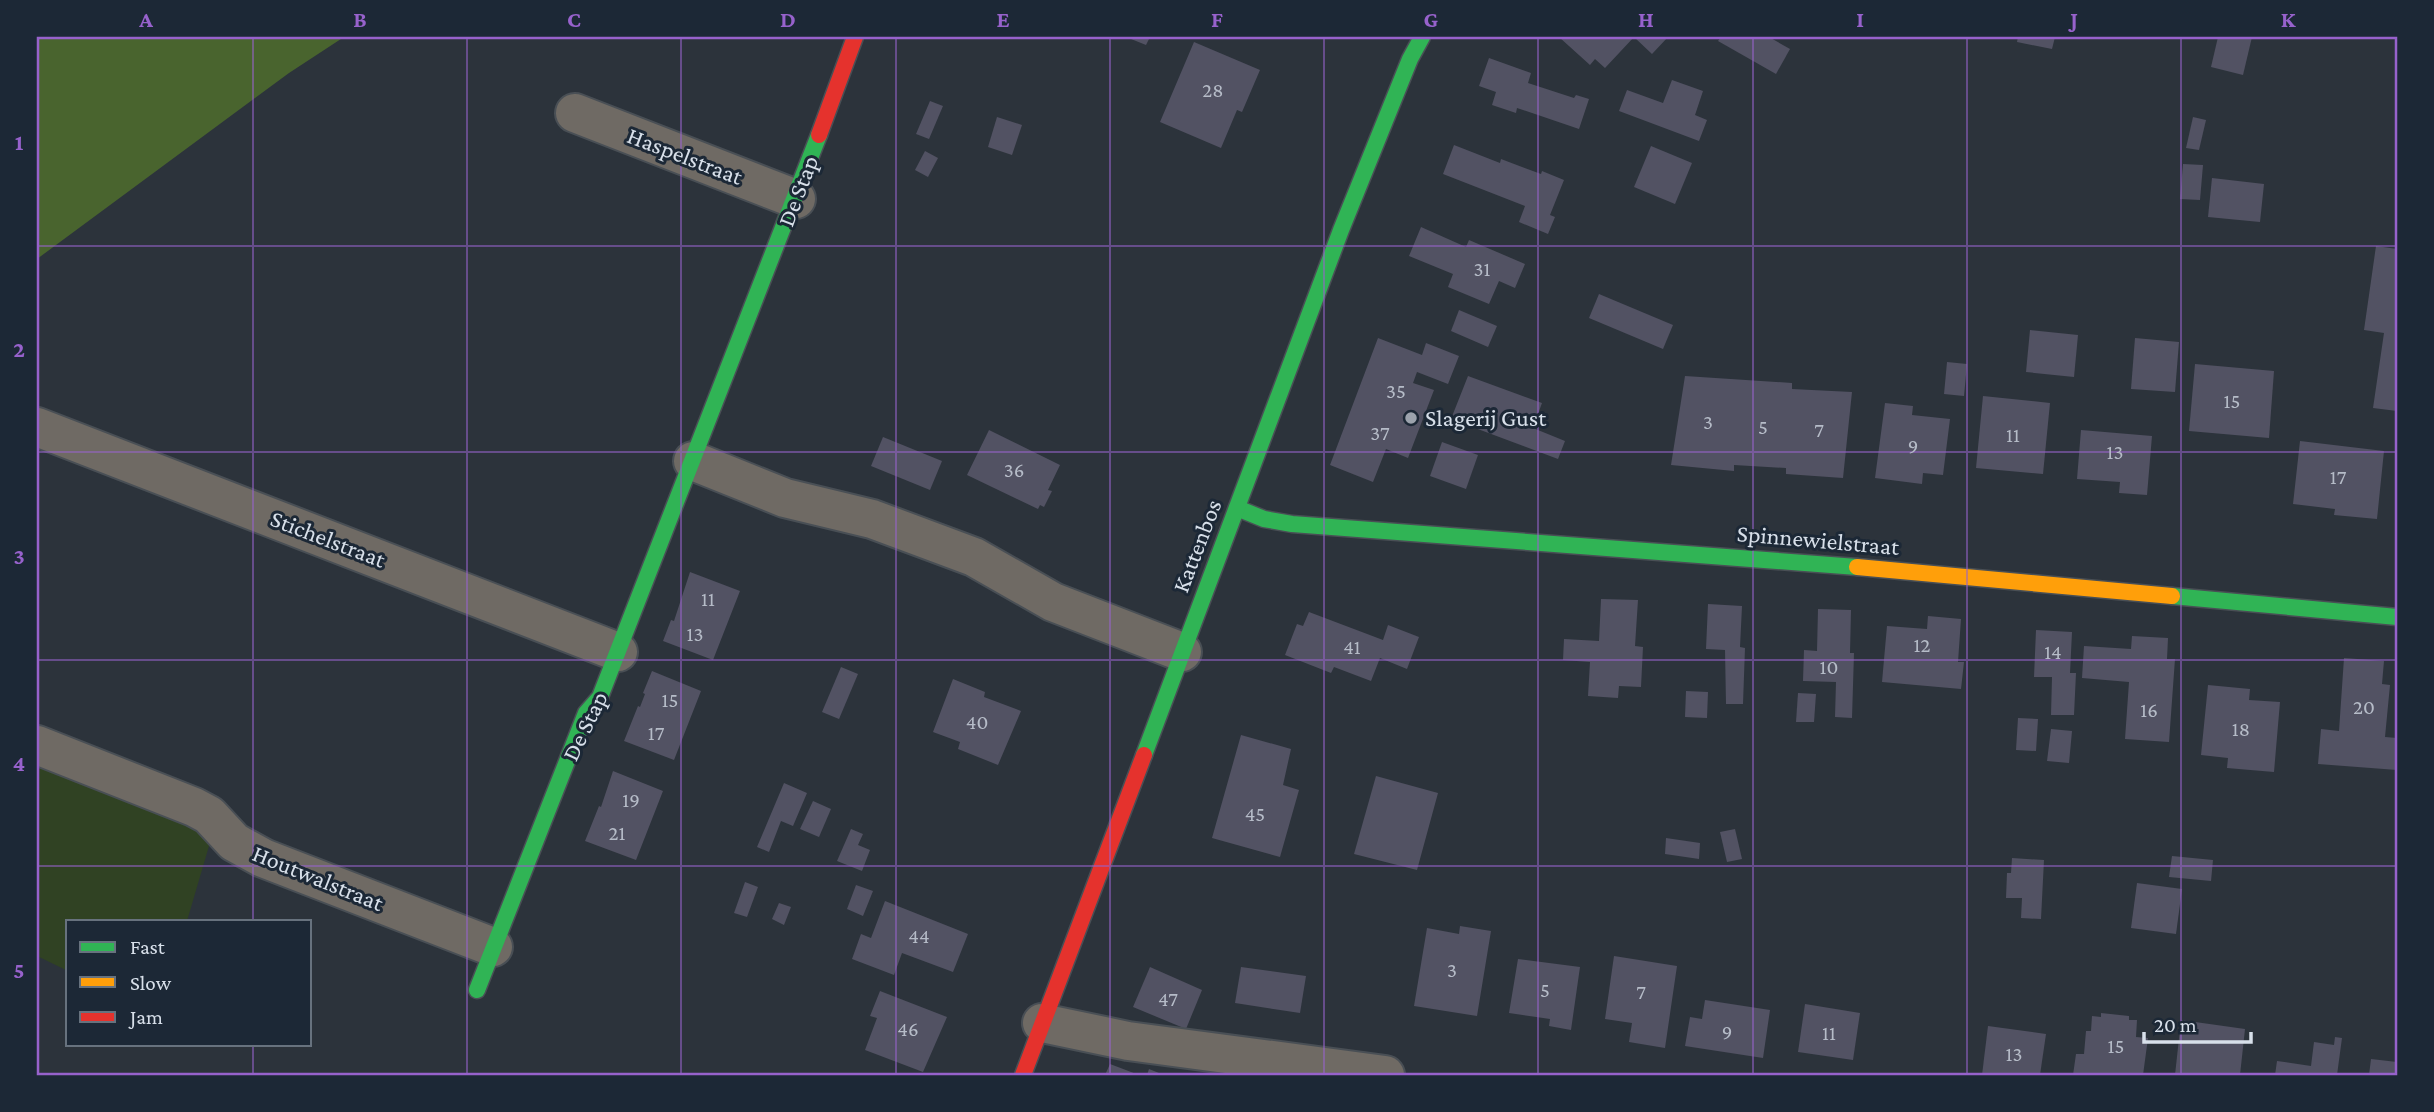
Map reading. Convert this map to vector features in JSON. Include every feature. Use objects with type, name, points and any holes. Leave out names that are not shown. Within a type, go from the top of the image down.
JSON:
[{"type":"street","name":"De Stap","points":[[477,990],[586,713],[600,697],[618,652],[796,199],[855,37]]},
{"type":"street","name":"Kattenbos","points":[[1023,1075],[1341,230],[1410,59],[1422,37]]},
{"type":"street","name":"Haspelstraat","points":[[575,113],[796,199]]},
{"type":"street","name":"Stichelstraat","points":[[37,427],[618,652]]},
{"type":"street","points":[[693,461],[785,498],[872,519],[974,557],[1053,602],[1182,652]]},
{"type":"street","name":"Spinnewielstraat","points":[[1237,508],[1264,519],[1292,524],[1764,558],[2397,617]]},
{"type":"street","name":"Houtwalstraat","points":[[37,746],[194,807],[209,815],[234,842],[262,858],[493,947]]},
{"type":"street","points":[[1042,1023],[1128,1041],[1385,1075]]},
{"type":"green space","points":[[37,37],[344,37],[289,73],[37,259]]},
{"type":"green space","points":[[37,759],[193,819],[208,838],[209,846],[187,920],[66,920],[66,970],[37,956]]},
{"type":"building","points":[[1126,37],[1150,37],[1146,45]]},
{"type":"building","points":[[1559,37],[1634,37],[1605,68],[1595,59],[1590,65]]},
{"type":"building","points":[[1634,37],[1668,37],[1652,54]]},
{"type":"building","points":[[1721,37],[1769,37],[1790,49],[1776,74],[1718,41]]},
{"type":"building","points":[[2018,37],[2055,37],[2052,49],[2017,42]]},
{"type":"building","points":[[2218,37],[2252,37],[2243,75],[2211,67]]},
{"type":"building","points":[[1194,42],[1260,70],[1242,112],[1237,110],[1221,148],[1160,122]]},
{"type":"building","points":[[1489,58],[1531,73],[1528,83],[1574,98],[1576,95],[1589,99],[1579,129],[1517,108],[1516,113],[1492,105],[1496,92],[1479,86]]},
{"type":"building","points":[[1672,80],[1703,91],[1695,115],[1707,120],[1699,141],[1619,111],[1627,90],[1663,103]]},
{"type":"building","points":[[930,101],[943,106],[929,139],[916,134]]},
{"type":"building","points":[[997,117],[1022,125],[1012,155],[988,147]]},
{"type":"building","points":[[2193,117],[2206,120],[2199,150],[2186,148]]},
{"type":"building","points":[[1454,145],[1500,163],[1501,159],[1564,180],[1550,215],[1555,217],[1548,234],[1519,222],[1525,206],[1443,174]]},
{"type":"building","points":[[1651,146],[1692,163],[1675,204],[1634,187]]},
{"type":"building","points":[[925,151],[938,158],[928,177],[915,170]]},
{"type":"building","points":[[2183,164],[2203,165],[2200,200],[2180,199]]},
{"type":"building","points":[[2212,178],[2264,184],[2260,222],[2208,217]]},
{"type":"building","points":[[1421,227],[1466,247],[1469,240],[1525,264],[1515,288],[1499,281],[1489,304],[1448,287],[1453,274],[1409,256]]},
{"type":"building","points":[[2376,246],[2397,249],[2397,411],[2373,408],[2384,333],[2364,330]]},
{"type":"building","points":[[1599,294],[1673,325],[1663,349],[1589,318]]},
{"type":"building","points":[[1459,310],[1497,326],[1488,347],[1451,331]]},
{"type":"building","points":[[2030,330],[2078,335],[2074,377],[2026,372]]},
{"type":"building","points":[[1378,338],[1422,355],[1426,343],[1459,356],[1448,384],[1417,372],[1413,383],[1434,390],[1408,458],[1386,449],[1373,482],[1330,465]]},
{"type":"building","points":[[2135,338],[2179,342],[2175,392],[2131,389]]},
{"type":"building","points":[[1947,362],[1967,364],[1964,396],[1944,394]]},
{"type":"building","points":[[2195,364],[2274,371],[2269,438],[2189,431]]},
{"type":"building","points":[[1468,376],[1542,403],[1533,428],[1565,441],[1558,459],[1451,419]]},
{"type":"building","points":[[1685,376],[1792,383],[1792,389],[1852,392],[1843,478],[1786,474],[1786,468],[1734,465],[1734,471],[1671,465]]},
{"type":"building","points":[[1983,396],[2050,403],[2043,474],[1976,468]]},
{"type":"building","points":[[1885,403],[1913,406],[1912,415],[1950,419],[1943,475],[1923,473],[1922,484],[1875,478]]},
{"type":"building","points":[[989,430],[1060,465],[1048,490],[1052,491],[1044,507],[1040,505],[1038,509],[967,475]]},
{"type":"building","points":[[2081,430],[2152,436],[2147,495],[2119,493],[2120,482],[2077,479]]},
{"type":"building","points":[[883,437],[942,461],[930,490],[871,466]]},
{"type":"building","points":[[2300,441],[2384,451],[2377,519],[2334,515],[2335,509],[2293,504]]},
{"type":"building","points":[[1442,442],[1478,455],[1466,489],[1430,476]]},
{"type":"building","points":[[690,572],[740,591],[713,660],[663,641],[671,620],[674,621]]},
{"type":"building","points":[[1601,599],[1638,600],[1635,646],[1643,647],[1641,687],[1619,686],[1618,698],[1588,696],[1590,662],[1563,660],[1564,639],[1599,641]]},
{"type":"building","points":[[1708,604],[1742,606],[1740,647],[1745,648],[1743,704],[1726,704],[1725,650],[1706,649]]},
{"type":"building","points":[[1818,609],[1851,610],[1850,653],[1854,653],[1852,718],[1835,717],[1836,682],[1803,681],[1804,650],[1817,651]]},
{"type":"building","points":[[1309,612],[1383,640],[1388,625],[1419,637],[1407,669],[1380,658],[1371,681],[1334,667],[1331,673],[1285,655],[1297,624],[1303,626]]},
{"type":"building","points":[[1928,616],[1961,619],[1958,662],[1964,662],[1961,689],[1882,682],[1887,626],[1927,629]]},
{"type":"building","points":[[2036,630],[2072,632],[2070,673],[2076,673],[2074,715],[2051,715],[2052,677],[2034,677]]},
{"type":"building","points":[[2132,636],[2168,638],[2167,659],[2175,659],[2169,742],[2125,739],[2129,682],[2082,678],[2084,646],[2131,649]]},
{"type":"building","points":[[2344,658],[2384,661],[2382,684],[2390,685],[2385,737],[2397,738],[2397,770],[2318,764],[2321,729],[2339,731]]},
{"type":"building","points":[[841,667],[858,674],[839,719],[822,712]]},
{"type":"building","points":[[652,671],[701,691],[674,760],[624,741],[638,706],[640,707]]},
{"type":"building","points":[[953,679],[985,692],[984,697],[1021,711],[998,765],[958,749],[960,742],[933,732]]},
{"type":"building","points":[[2208,685],[2250,689],[2249,700],[2280,702],[2274,772],[2227,768],[2228,758],[2201,755]]},
{"type":"building","points":[[1686,691],[1708,692],[1707,718],[1685,717]]},
{"type":"building","points":[[1798,693],[1816,694],[1814,722],[1796,722]]},
{"type":"building","points":[[2018,718],[2038,719],[2036,751],[2016,750]]},
{"type":"building","points":[[2051,729],[2072,731],[2069,763],[2047,761]]},
{"type":"building","points":[[1241,735],[1291,749],[1283,785],[1299,790],[1280,857],[1212,838]]},
{"type":"building","points":[[613,771],[663,791],[636,860],[585,841],[599,806],[601,807]]},
{"type":"building","points":[[1376,776],[1438,793],[1417,870],[1354,854]]},
{"type":"building","points":[[784,783],[807,793],[793,826],[781,821],[769,852],[757,847]]},
{"type":"building","points":[[813,801],[831,809],[819,837],[800,829]]},
{"type":"building","points":[[851,829],[863,834],[858,845],[870,850],[862,871],[837,861]]},
{"type":"building","points":[[1735,829],[1742,859],[1727,862],[1720,832]]},
{"type":"building","points":[[1666,838],[1700,843],[1699,859],[1665,854]]},
{"type":"building","points":[[2172,856],[2213,860],[2211,881],[2169,877]]},
{"type":"building","points":[[2012,858],[2044,860],[2041,919],[2021,918],[2022,898],[2006,898],[2007,873],[2011,873]]},
{"type":"building","points":[[745,882],[758,887],[747,917],[734,913]]},
{"type":"building","points":[[2137,883],[2182,889],[2176,934],[2131,928]]},
{"type":"building","points":[[856,885],[873,891],[863,916],[847,909]]},
{"type":"building","points":[[885,901],[968,934],[953,972],[902,953],[894,975],[852,959],[861,934],[871,938]]},
{"type":"building","points":[[779,903],[791,907],[784,925],[772,919]]},
{"type":"building","points":[[1460,926],[1491,931],[1477,1016],[1414,1006],[1427,928],[1459,934]]},
{"type":"building","points":[[1614,956],[1677,966],[1665,1048],[1629,1042],[1632,1023],[1605,1019]]},
{"type":"building","points":[[1518,959],[1580,967],[1571,1030],[1549,1026],[1550,1019],[1509,1013]]},
{"type":"building","points":[[1150,967],[1202,990],[1186,1029],[1133,1007]]},
{"type":"building","points":[[1241,967],[1306,976],[1300,1013],[1235,1003]]},
{"type":"building","points":[[880,991],[947,1017],[923,1072],[865,1050],[877,1018],[870,1016]]},
{"type":"building","points":[[1705,1000],[1770,1010],[1763,1058],[1685,1046],[1690,1017],[1702,1019]]},
{"type":"building","points":[[1805,1004],[1860,1013],[1853,1060],[1798,1052]]},
{"type":"building","points":[[2101,1013],[2129,1016],[2129,1020],[2137,1020],[2136,1037],[2148,1038],[2143,1075],[2073,1075],[2076,1054],[2084,1054],[2086,1031],[2091,1031],[2092,1016],[2101,1017]]},
{"type":"building","points":[[2181,1020],[2245,1029],[2240,1075],[2175,1075]]},
{"type":"building","points":[[1988,1026],[2046,1034],[2040,1075],[1982,1075]]},
{"type":"building","points":[[2335,1037],[2342,1038],[2337,1075],[2275,1075],[2277,1061],[2311,1066],[2314,1042],[2334,1045]]},
{"type":"building","points":[[2371,1059],[2397,1062],[2397,1075],[2369,1075]]},
{"type":"building","points":[[1110,1064],[1139,1075],[1105,1075]]},
{"type":"building","points":[[1149,1069],[1164,1075],[1147,1075]]},
{"type":"traffic: fast","points":[[1144,755],[1341,230],[1410,59],[1422,37]]},
{"type":"traffic: fast","points":[[477,990],[586,713],[600,697],[819,135]]},
{"type":"traffic: fast","points":[[1237,508],[1264,519],[1292,524],[1857,567]]},
{"type":"traffic: fast","points":[[2172,596],[2397,617]]},
{"type":"traffic: slow","points":[[1857,567],[2172,596]]},
{"type":"traffic: jam","points":[[819,135],[855,37]]},
{"type":"traffic: jam","points":[[1023,1075],[1144,755]]},
{"type":"place","name":"Slagerij Gust","points":[[1411,418]]}]
